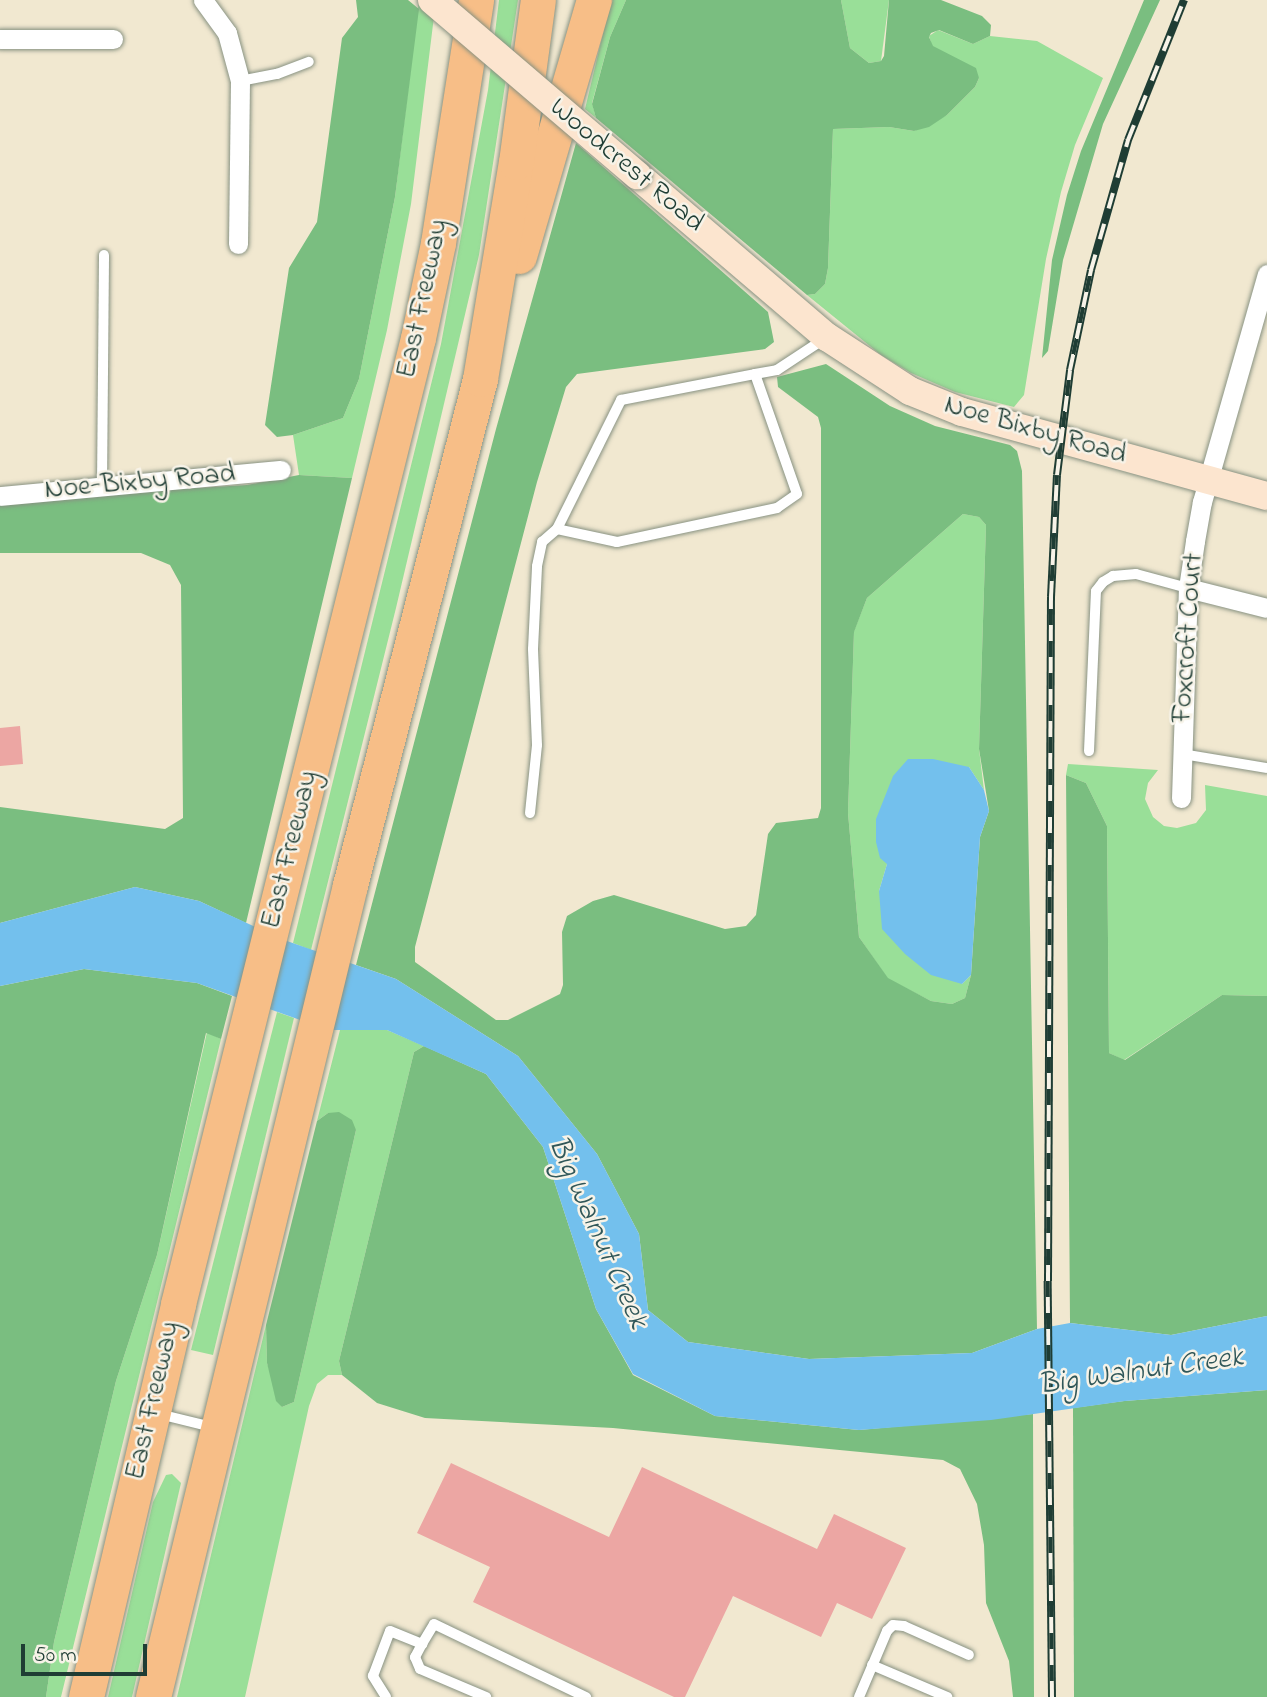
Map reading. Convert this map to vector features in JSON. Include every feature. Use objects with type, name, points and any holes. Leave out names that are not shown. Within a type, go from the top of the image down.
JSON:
[{"type":"highway","points":[[454,145],[466,0]]},
{"type":"highway","name":"East Freeway","points":[[86,1697],[151,1412],[418,338],[454,145],[476,0]]},
{"type":"highway","points":[[480,379],[516,162],[538,0]]},
{"type":"highway","points":[[153,1697],[350,885],[480,379],[547,167],[594,0]]},
{"type":"street","points":[[203,0],[227,33],[240,81],[238,244]]},
{"type":"street","name":"Woodcrest Road","points":[[432,0],[824,333]]},
{"type":"street","points":[[0,38],[113,39]]},
{"type":"street","name":"Foxcroft Court","points":[[1181,798],[1188,588],[1200,515],[1267,274]]},
{"type":"street","name":"Noe Bixby Road","points":[[824,333],[885,378],[934,402],[1267,496]]},
{"type":"street","name":"Noe-Bixby Road","points":[[0,496],[281,470]]},
{"type":"street","points":[[1188,588],[1267,608]]},
{"type":"lane","points":[[240,81],[277,74],[309,62]]},
{"type":"lane","points":[[102,488],[104,255]]},
{"type":"lane","points":[[530,813],[537,745],[533,649],[537,566],[542,542],[557,529],[621,400],[777,370],[824,333]]},
{"type":"lane","points":[[557,529],[617,542],[777,508],[797,494],[755,374]]},
{"type":"lane","points":[[1089,751],[1096,591],[1103,582],[1113,576],[1136,574],[1188,588]]},
{"type":"lane","points":[[1182,754],[1267,768]]},
{"type":"lane","points":[[151,1412],[218,1429]]},
{"type":"lane","points":[[486,1697],[420,1670],[415,1657],[434,1625],[586,1697]]},
{"type":"lane","points":[[859,1697],[887,1631],[893,1625],[904,1626],[969,1655]]},
{"type":"lane","points":[[386,1697],[373,1676],[390,1630],[422,1644]]},
{"type":"lane","points":[[872,1664],[947,1697]]},
{"type":"green space","points":[[356,0],[408,0],[419,9],[395,197],[359,379],[343,418],[293,435],[277,437],[265,425],[289,268],[317,222],[342,38],[358,17]]},
{"type":"green space","points":[[419,0],[436,0],[411,204],[387,330],[352,478],[299,475],[293,435],[343,418],[359,379],[395,197]]},
{"type":"green space","points":[[499,0],[518,0],[479,255],[396,608],[311,950],[293,943],[441,344],[488,90]]},
{"type":"green space","points":[[611,0],[626,0],[610,37],[592,103],[596,118],[585,109]]},
{"type":"green space","points":[[626,0],[841,0],[850,48],[869,63],[881,61],[884,56],[889,0],[941,0],[982,16],[991,25],[990,36],[973,44],[939,30],[931,33],[929,37],[933,46],[976,68],[979,78],[975,87],[947,115],[929,127],[914,131],[889,127],[833,129],[828,268],[825,284],[815,294],[807,295],[596,118],[592,104],[610,37]]},
{"type":"green space","points":[[841,0],[889,0],[881,61],[869,63],[850,48]]},
{"type":"green space","points":[[1144,0],[1160,0],[1103,124],[1063,260],[1048,351],[1042,358],[1052,260],[1067,195],[1081,151]]},
{"type":"green space","points":[[938,30],[973,44],[990,36],[1037,41],[1103,78],[1075,145],[1061,192],[1046,259],[1024,395],[1014,407],[955,392],[911,373],[881,355],[807,295],[815,294],[825,284],[828,268],[833,129],[889,127],[914,131],[947,115],[975,87],[979,78],[932,46],[929,36]]},
{"type":"green space","points":[[576,143],[768,312],[774,342],[765,349],[577,374],[566,387],[537,482],[415,947],[415,962],[496,1020],[508,1020],[560,994],[563,985],[562,932],[567,916],[593,901],[614,895],[725,929],[746,926],[756,915],[768,834],[776,823],[818,818],[821,808],[821,428],[818,417],[778,387],[777,377],[826,364],[890,406],[935,426],[1010,445],[1017,451],[1022,471],[1037,1329],[972,1353],[809,1359],[688,1342],[648,1310],[639,1234],[597,1154],[518,1056],[396,979],[356,965],[496,429]],"holes":[[[963,514],[979,517],[986,525],[979,749],[989,811],[980,837],[971,975],[965,998],[952,1004],[931,1001],[888,978],[859,937],[848,813],[854,632],[867,598]]]},
{"type":"green space","points":[[299,475],[352,478],[246,923],[199,901],[135,887],[0,923],[0,807],[165,829],[183,818],[181,585],[170,565],[141,553],[0,553],[0,505],[43,497],[247,485]]},
{"type":"green space","points":[[963,514],[979,517],[986,525],[979,749],[984,790],[969,767],[887,864],[879,891],[962,984],[971,975],[965,998],[952,1004],[931,1001],[888,979],[859,937],[848,813],[854,631],[867,598]]},
{"type":"green space","points":[[1068,764],[1158,770],[1148,783],[1145,799],[1153,817],[1164,826],[1177,828],[1196,823],[1206,810],[1205,785],[1267,796],[1267,996],[1222,995],[1124,1060],[1109,1053],[1107,826],[1086,783],[1066,775]]},
{"type":"green space","points":[[1066,775],[1086,783],[1107,826],[1109,1053],[1125,1060],[1222,995],[1267,996],[1267,1316],[1171,1335],[1070,1323]]},
{"type":"green space","points":[[84,969],[197,983],[232,996],[221,1039],[206,1033],[157,1255],[116,1381],[54,1642],[46,1697],[0,1697],[0,986]]},
{"type":"green space","points":[[277,1012],[294,1018],[213,1355],[191,1350]]},
{"type":"green space","points":[[340,1030],[387,1030],[424,1046],[414,1052],[339,1361],[342,1375],[328,1375],[317,1384],[309,1406],[245,1697],[177,1697],[266,1325],[267,1363],[282,1407],[294,1402],[356,1130],[328,1113],[317,1121]]},
{"type":"green space","points":[[207,1032],[221,1039],[61,1697],[46,1697],[54,1642],[116,1381],[157,1255]]},
{"type":"green space","points":[[424,1046],[486,1074],[543,1147],[596,1309],[633,1375],[715,1416],[859,1430],[1033,1414],[1034,1697],[1013,1697],[1009,1661],[986,1603],[984,1545],[977,1504],[960,1469],[943,1460],[613,1428],[425,1418],[377,1403],[342,1375],[339,1361],[414,1052]]},
{"type":"green space","points":[[339,1112],[352,1120],[356,1130],[294,1402],[282,1407],[276,1401],[267,1363],[266,1325],[317,1121],[328,1113]]},
{"type":"green space","points":[[1267,1390],[1267,1697],[1074,1697],[1073,1408],[1124,1401]]},
{"type":"green space","points":[[172,1474],[181,1483],[132,1697],[108,1697],[153,1502],[166,1475]]},
{"type":"water","points":[[908,759],[933,759],[969,767],[984,790],[989,811],[980,837],[971,975],[962,984],[931,975],[905,954],[882,929],[879,891],[887,864],[880,858],[876,842],[876,819],[893,776]]},
{"type":"water","name":"Big Walnut Creek","points":[[135,887],[199,901],[284,940],[396,979],[518,1056],[597,1154],[639,1234],[648,1310],[688,1342],[809,1359],[972,1353],[1037,1329],[1070,1323],[1171,1335],[1267,1316],[1267,1390],[1125,1401],[991,1420],[859,1430],[715,1416],[633,1374],[596,1309],[543,1147],[486,1074],[387,1030],[328,1030],[197,983],[84,969],[0,986],[0,923]]},
{"type":"building","points":[[20,726],[23,764],[0,766],[0,728]]},
{"type":"building","points":[[451,1463],[609,1537],[642,1467],[817,1549],[834,1514],[906,1548],[872,1619],[837,1603],[821,1637],[733,1596],[685,1697],[674,1697],[473,1602],[490,1567],[417,1533]]},
{"type":"railway","points":[[1052,1697],[1048,1281],[1051,597],[1057,475],[1070,370],[1091,270],[1128,140],[1184,0]]}]
